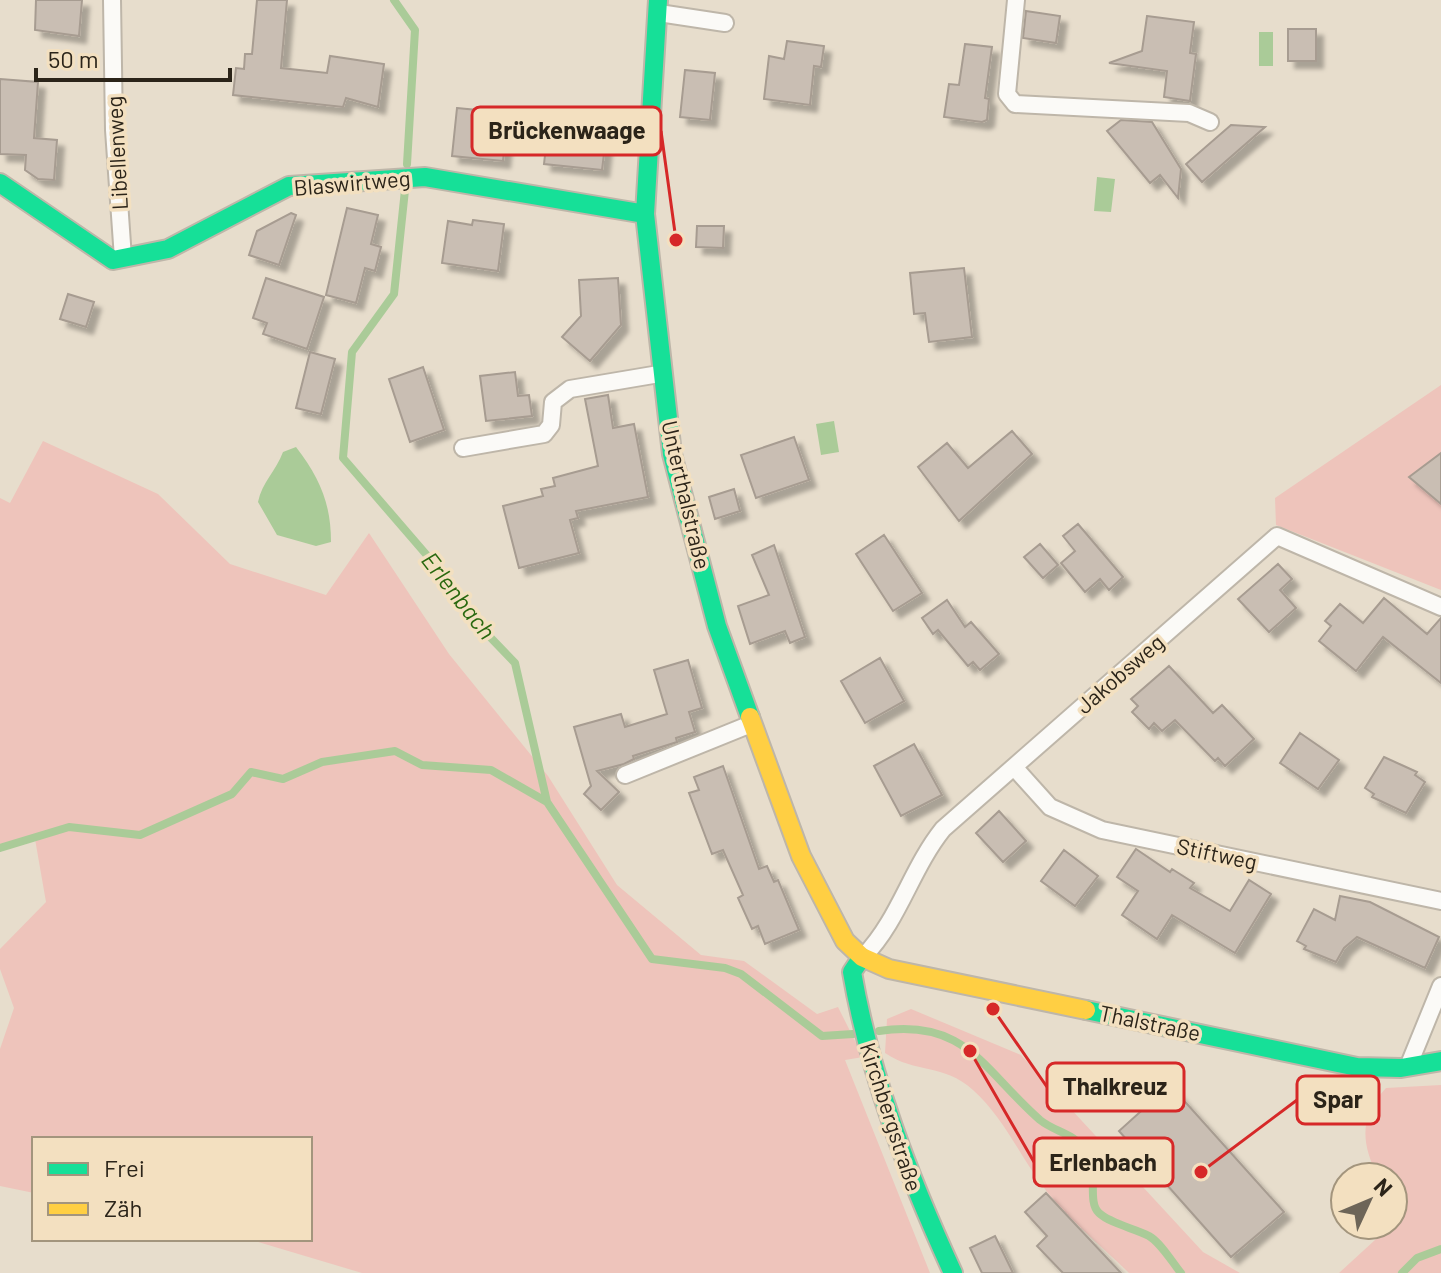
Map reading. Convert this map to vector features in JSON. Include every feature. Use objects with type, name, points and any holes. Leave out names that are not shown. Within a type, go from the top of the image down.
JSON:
[{"type":"street","name":"Unterthalstraße","points":[[658,6],[645,214],[672,454],[717,626],[801,856],[831,918],[845,941],[862,957]]},
{"type":"street","name":"Blaswirtweg","points":[[123,258],[168,249],[289,186],[388,177],[425,177],[645,214]]},
{"type":"street","points":[[0,183],[113,260],[123,258]]},
{"type":"street","name":"Kirchbergstraße","points":[[862,957],[852,972],[859,1013],[917,1199],[953,1273]]},
{"type":"street","name":"Thalstraße","points":[[862,957],[889,969],[1357,1067],[1409,1067],[1441,1061]]},
{"type":"lane","name":"Libellenweg","points":[[112,0],[114,130],[123,258]]},
{"type":"lane","points":[[1016,0],[1007,94],[1015,104],[1189,113],[1210,122]]},
{"type":"lane","points":[[658,6],[725,23]]},
{"type":"lane","points":[[463,448],[544,434],[551,425],[553,402],[565,391],[662,374]]},
{"type":"lane","name":"Jakobsweg","points":[[862,957],[886,929],[925,851],[966,807],[1277,536],[1441,607]]},
{"type":"lane","points":[[625,775],[753,723]]},
{"type":"lane","name":"Stiftweg","points":[[1014,767],[1050,807],[1102,830],[1441,901]]},
{"type":"lane","points":[[1409,1067],[1441,986]]},
{"type":"shaded area","points":[[1259,32],[1273,32],[1273,66],[1259,66]]},
{"type":"shaded area","points":[[1097,177],[1115,179],[1111,212],[1094,211]]},
{"type":"shaded area","points":[[1441,385],[1441,590],[1276,525],[1275,498]]},
{"type":"shaded area","points":[[834,421],[839,452],[821,455],[816,424]]},
{"type":"shaded area","points":[[43,441],[158,494],[230,564],[326,595],[369,533],[449,654],[548,776],[617,885],[701,955],[744,961],[817,1014],[838,1007],[863,1057],[845,1060],[930,1273],[362,1273],[255,1241],[312,1241],[312,1137],[32,1137],[32,1193],[0,1186],[0,1049],[14,1008],[0,969],[0,949],[46,902],[35,839],[0,844],[0,498],[10,503]]},
{"type":"shaded area","points":[[296,447],[322,492],[329,515],[331,542],[316,546],[277,535],[258,502],[283,452]]},
{"type":"shaded area","points":[[911,1009],[1021,1055],[1203,1252],[1240,1273],[1129,1273],[1051,1197],[1002,1124],[973,1090],[951,1076],[896,1060],[885,1053],[887,1019]]},
{"type":"shaded area","points":[[1441,1085],[1441,1273],[1339,1273],[1374,1241],[1409,1241],[1409,1161],[1371,1161],[1366,1142],[1371,1109],[1386,1088]]},
{"type":"building","points":[[36,0],[82,0],[79,36],[35,30]]},
{"type":"building","points":[[257,0],[287,0],[281,68],[327,73],[330,56],[384,64],[378,107],[346,98],[343,107],[233,95],[236,68],[244,69],[245,54],[252,54]]},
{"type":"building","points":[[1026,11],[1060,16],[1056,43],[1023,38]]},
{"type":"building","points":[[1147,16],[1194,22],[1190,53],[1196,54],[1190,101],[1164,97],[1167,71],[1109,63],[1142,51]]},
{"type":"building","points":[[1288,29],[1316,29],[1316,61],[1288,61]]},
{"type":"building","points":[[787,41],[824,46],[821,67],[814,66],[810,105],[764,99],[769,56],[784,59]]},
{"type":"building","points":[[965,44],[992,47],[985,98],[989,99],[987,120],[982,122],[944,117],[949,84],[959,85]]},
{"type":"building","points":[[685,70],[715,73],[710,120],[680,117]]},
{"type":"building","points":[[0,79],[38,82],[34,138],[57,140],[54,180],[38,179],[25,170],[26,155],[0,154]]},
{"type":"building","points":[[457,108],[508,113],[503,161],[452,156]]},
{"type":"building","points":[[550,111],[594,117],[590,143],[605,145],[602,170],[544,164]]},
{"type":"building","points":[[1121,120],[1152,122],[1181,169],[1178,198],[1160,175],[1150,183],[1107,131]]},
{"type":"building","points":[[1231,125],[1265,127],[1202,182],[1186,164]]},
{"type":"building","points":[[347,208],[378,215],[371,244],[381,247],[375,271],[365,268],[356,303],[326,295]]},
{"type":"building","points":[[291,213],[296,215],[279,265],[249,255],[257,231]]},
{"type":"building","points":[[473,220],[504,224],[498,271],[442,263],[448,221],[472,225]]},
{"type":"building","points":[[697,226],[724,226],[723,248],[696,247]]},
{"type":"building","points":[[964,268],[972,337],[929,342],[925,313],[914,314],[910,273]]},
{"type":"building","points":[[266,278],[324,297],[307,349],[263,334],[267,323],[253,318]]},
{"type":"building","points":[[618,278],[621,325],[590,361],[562,337],[581,316],[579,280]]},
{"type":"building","points":[[68,294],[94,302],[86,327],[60,319]]},
{"type":"building","points":[[310,352],[335,359],[321,414],[296,408]]},
{"type":"building","points":[[423,367],[444,430],[410,442],[389,379]]},
{"type":"building","points":[[515,372],[518,396],[529,395],[532,416],[486,421],[480,376]]},
{"type":"building","points":[[608,395],[613,428],[634,424],[648,497],[576,511],[578,518],[570,520],[579,553],[519,568],[503,506],[543,496],[541,489],[555,486],[553,478],[598,466],[585,399]]},
{"type":"building","points":[[1012,431],[1032,454],[959,521],[918,467],[947,443],[968,468]]},
{"type":"building","points":[[794,437],[809,480],[756,498],[741,455]]},
{"type":"building","points":[[1441,453],[1441,504],[1409,477]]},
{"type":"building","points":[[734,489],[740,511],[715,519],[709,497]]},
{"type":"building","points":[[1078,524],[1123,577],[1109,590],[1100,579],[1085,592],[1061,563],[1075,551],[1063,536]]},
{"type":"building","points":[[884,535],[922,593],[893,611],[856,554]]},
{"type":"building","points":[[1040,544],[1058,565],[1043,578],[1024,557]]},
{"type":"building","points":[[774,545],[805,637],[790,643],[785,631],[750,644],[738,606],[769,595],[752,555]]},
{"type":"building","points":[[1278,564],[1292,579],[1280,590],[1296,608],[1269,632],[1238,599]]},
{"type":"building","points":[[1384,598],[1427,634],[1441,618],[1441,683],[1383,637],[1356,671],[1319,641],[1331,626],[1325,621],[1340,604],[1363,623]]},
{"type":"building","points":[[947,600],[965,627],[971,622],[999,654],[980,670],[973,662],[968,666],[938,630],[933,634],[922,618]]},
{"type":"building","points":[[880,658],[904,701],[865,723],[841,681]]},
{"type":"building","points":[[688,660],[702,708],[689,712],[695,732],[676,738],[677,742],[633,756],[634,759],[624,764],[597,771],[619,792],[601,810],[584,794],[591,786],[574,727],[621,714],[625,727],[667,714],[654,670]]},
{"type":"building","points":[[1169,666],[1213,713],[1222,705],[1254,739],[1225,766],[1218,758],[1215,761],[1175,720],[1162,731],[1154,723],[1149,729],[1132,712],[1138,706],[1131,699]]},
{"type":"building","points":[[1300,733],[1339,760],[1318,789],[1280,763]]},
{"type":"building","points":[[914,744],[942,795],[901,816],[874,766]]},
{"type":"building","points":[[1384,757],[1417,772],[1415,775],[1425,782],[1406,813],[1372,797],[1374,794],[1365,788]]},
{"type":"building","points":[[723,766],[759,869],[767,866],[774,882],[778,880],[799,930],[765,944],[758,926],[752,929],[738,898],[743,895],[723,850],[712,854],[689,793],[699,790],[694,777]]},
{"type":"building","points":[[999,811],[1026,841],[1003,862],[976,833]]},
{"type":"building","points":[[1136,849],[1170,872],[1172,869],[1194,883],[1190,888],[1230,911],[1249,880],[1271,894],[1235,953],[1172,915],[1157,939],[1122,915],[1138,891],[1117,877]]},
{"type":"building","points":[[1064,850],[1098,876],[1075,906],[1041,881]]},
{"type":"building","points":[[1340,896],[1370,902],[1439,937],[1425,968],[1357,937],[1344,948],[1336,962],[1304,949],[1306,946],[1297,941],[1314,909],[1335,920]]},
{"type":"building","points":[[1170,1085],[1284,1212],[1231,1257],[1119,1131]]},
{"type":"building","points":[[1046,1193],[1121,1273],[1063,1273],[1037,1246],[1047,1236],[1025,1212]]},
{"type":"building","points":[[995,1236],[1013,1273],[982,1273],[970,1248]]},
{"type":"waterway","name":"Erlenbach","points":[[394,0],[415,30],[407,164]]},
{"type":"waterway","name":"Erlenbach","points":[[405,190],[394,294],[352,352],[343,458],[431,560],[464,610],[515,663],[547,802],[652,959],[725,968],[741,974],[822,1036],[853,1034]]},
{"type":"waterway","points":[[0,848],[69,827],[140,835],[232,794],[251,772],[283,779],[322,762],[395,751],[422,765],[491,770],[547,802]]},
{"type":"waterway","name":"Erlenbach","points":[[879,1031],[909,1029],[933,1032],[971,1052],[1040,1120],[1086,1150],[1092,1166],[1093,1201],[1099,1213],[1153,1239],[1181,1273]]},
{"type":"waterway","name":"Erlenbach","points":[[1402,1273],[1417,1258],[1441,1249]]},
{"type":"traffic: fast","points":[[658,0],[645,214],[672,454],[717,626],[750,717]]},
{"type":"traffic: fast","points":[[0,183],[113,260],[168,249],[289,186],[425,177],[645,214]]},
{"type":"traffic: fast","points":[[862,957],[852,972],[869,1050],[906,1163],[953,1273]]},
{"type":"traffic: fast","points":[[1086,1010],[1357,1067],[1401,1068],[1441,1061]]},
{"type":"traffic: slow","points":[[750,717],[801,856],[845,941],[862,957],[889,969],[1086,1010]]},
{"type":"place","name":"Brückenwaage","points":[[676,240]]},
{"type":"place","name":"Thalkreuz","points":[[993,1009]]},
{"type":"place","name":"Erlenbach","points":[[970,1051]]},
{"type":"place","name":"Spar","points":[[1201,1172]]}]
